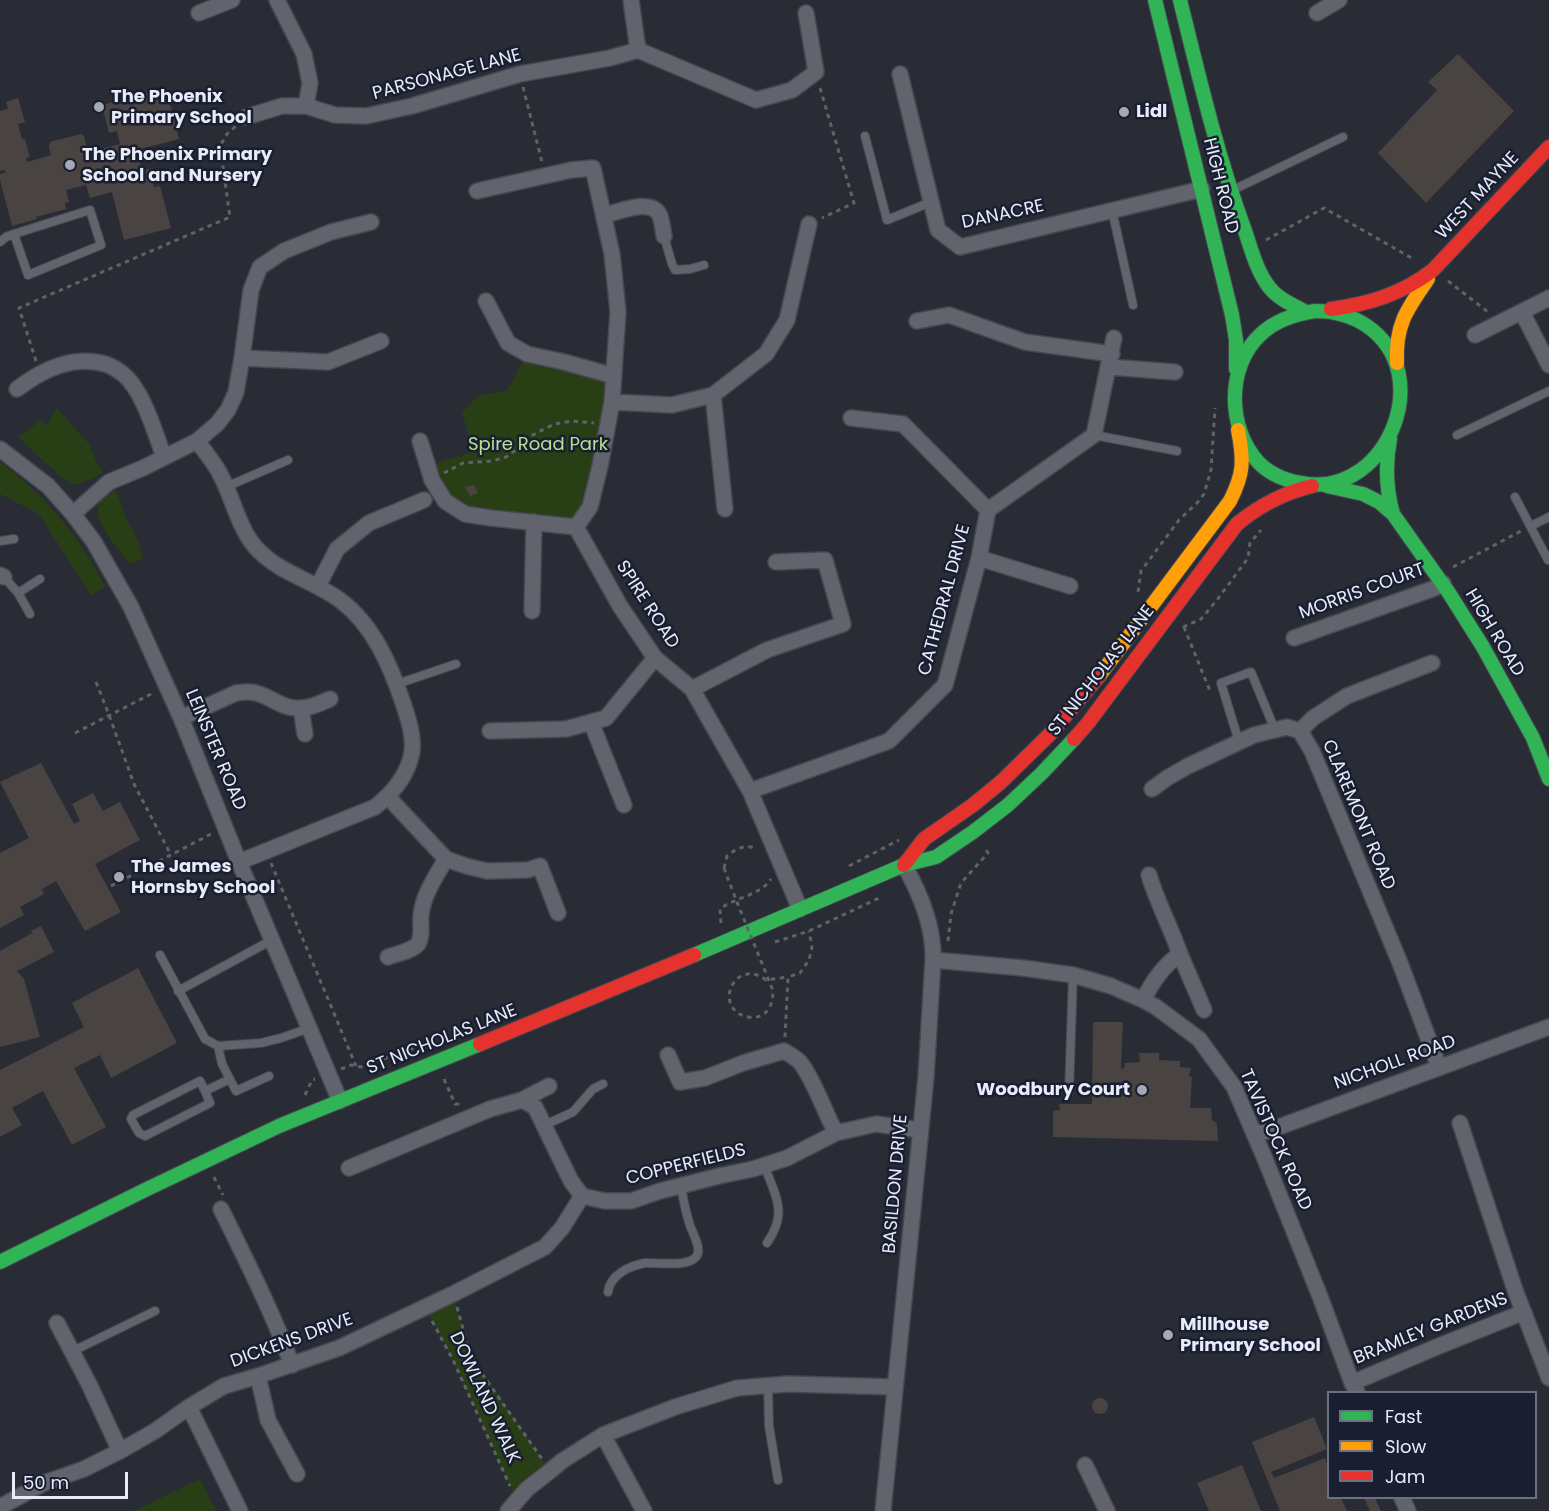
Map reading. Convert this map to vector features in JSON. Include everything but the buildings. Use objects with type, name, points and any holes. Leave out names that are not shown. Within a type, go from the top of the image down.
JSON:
[{"type":"main road","name":"HIGH ROAD","points":[[1155,0],[1232,315],[1236,340],[1236,382]]},
{"type":"main road","name":"HIGH ROAD","points":[[1180,0],[1230,191],[1254,258],[1267,285],[1273,292],[1285,302],[1310,312]]},
{"type":"main road","name":"WEST MAYNE","points":[[1310,312],[1345,308],[1384,299],[1421,281],[1549,147]]},
{"type":"main road","name":"WEST MAYNE","points":[[1397,363],[1395,344],[1400,323],[1433,270]]},
{"type":"main road","points":[[1310,312],[1332,312],[1349,316],[1362,323],[1382,339],[1397,363],[1400,395],[1393,429],[1375,458],[1352,476],[1317,485],[1277,477],[1251,456],[1238,430],[1234,405],[1236,382],[1248,350],[1270,327],[1283,320],[1310,312]]},
{"type":"main road","name":"HIGH ROAD","points":[[1393,429],[1386,475],[1387,490],[1394,514]]},
{"type":"main road","name":"ST NICHOLAS LANE","points":[[904,865],[924,839],[973,805],[1001,782],[1050,734],[1092,685],[1230,501],[1243,473],[1243,453],[1238,430]]},
{"type":"main road","name":"HIGH ROAD","points":[[1317,485],[1353,490],[1367,495],[1394,514],[1460,607],[1489,656],[1531,734],[1549,779]]},
{"type":"main road","name":"ST NICHOLAS LANE","points":[[0,1263],[279,1126],[621,986],[904,865],[936,857],[1008,805],[1042,773],[1088,723],[1237,524],[1260,505],[1280,495],[1317,485]]},
{"type":"street","points":[[199,13],[232,0]]},
{"type":"street","points":[[246,117],[282,106],[306,106],[310,83],[304,54],[277,0]]},
{"type":"street","points":[[631,0],[638,50],[756,100],[792,90],[816,72],[806,13]]},
{"type":"street","points":[[1317,13],[1339,0]]},
{"type":"street","name":"PARSONAGE LANE","points":[[306,106],[335,115],[366,116],[412,106],[520,74],[610,58],[638,50]]},
{"type":"street","name":"DANACRE","points":[[900,74],[938,230],[960,247],[1202,189]]},
{"type":"street","points":[[420,441],[433,481],[445,501],[465,514],[576,527],[590,507],[612,402],[618,312],[612,254],[593,168],[571,170],[477,191]]},
{"type":"street","points":[[604,215],[639,206],[648,206],[656,210],[660,216],[664,236]]},
{"type":"street","points":[[72,514],[110,482],[183,449],[218,424],[228,410],[236,392],[251,290],[260,267],[284,251],[331,232],[371,222]]},
{"type":"street","points":[[612,402],[672,405],[713,395],[766,354],[788,320],[809,224]]},
{"type":"street","points":[[1475,335],[1549,298]]},
{"type":"street","points":[[486,301],[507,343],[527,354],[614,376]]},
{"type":"street","points":[[1522,312],[1549,365]]},
{"type":"street","points":[[917,321],[949,315],[1025,342],[1110,361],[1175,372]]},
{"type":"street","points":[[988,510],[1094,435],[1114,338]]},
{"type":"street","points":[[242,358],[328,362],[381,341]]},
{"type":"street","points":[[17,389],[40,373],[73,362],[87,361],[112,367],[124,374],[139,395],[164,457]]},
{"type":"street","points":[[713,395],[725,509]]},
{"type":"street","name":"CATHEDRAL DRIVE","points":[[750,791],[889,741],[945,685],[979,558],[988,510],[903,424],[851,418]]},
{"type":"street","points":[[197,441],[221,475],[248,537],[259,551],[276,566],[318,586],[340,600],[367,626],[378,643],[397,684],[411,734],[412,751],[407,768],[399,784],[375,807],[239,862]]},
{"type":"street","name":"LEINSTER ROAD","points":[[0,449],[48,486],[72,514],[94,542],[135,616],[181,718],[340,1101]]},
{"type":"street","points":[[318,586],[337,549],[369,523],[424,500]]},
{"type":"street","points":[[532,611],[534,522]]},
{"type":"street","name":"SPIRE ROAD","points":[[576,527],[620,606],[655,658],[692,689],[750,791],[800,909]]},
{"type":"street","points":[[979,558],[1070,586]]},
{"type":"street","points":[[692,689],[767,650],[843,624],[825,560],[776,562]]},
{"type":"street","name":"MORRIS COURT","points":[[1294,638],[1435,588],[1440,579]]},
{"type":"street","points":[[490,731],[566,729],[606,718],[655,658]]},
{"type":"street","points":[[1300,730],[1313,718],[1347,696],[1432,663]]},
{"type":"street","points":[[181,718],[236,693],[256,693],[291,708],[313,706],[330,699]]},
{"type":"street","points":[[302,708],[305,734]]},
{"type":"street","points":[[591,722],[624,805]]},
{"type":"street","name":"CLAREMONT ROAD","points":[[1152,789],[1174,774],[1254,735],[1287,727],[1300,730],[1312,751],[1400,963],[1439,1067]]},
{"type":"street","points":[[388,797],[446,859],[487,871],[528,870],[540,866],[558,913]]},
{"type":"street","points":[[388,957],[416,946],[420,940],[420,918],[423,905],[432,882],[446,859]]},
{"type":"street","name":"BASILDON DRIVE","points":[[883,1511],[939,960],[933,949],[925,912],[914,881],[904,865]]},
{"type":"street","points":[[1149,875],[1204,1010]]},
{"type":"street","points":[[1143,1000],[1157,975],[1180,954]]},
{"type":"street","name":"TAVISTOCK ROAD","points":[[939,960],[1073,975],[1111,986],[1156,1007],[1199,1039],[1234,1087],[1355,1388]]},
{"type":"street","name":"NICHOLL ROAD","points":[[1254,1134],[1268,1131],[1549,1028]]},
{"type":"street","points":[[668,1055],[680,1082],[705,1078],[743,1062],[784,1051],[799,1060],[836,1132]]},
{"type":"street","points":[[350,1168],[490,1109],[522,1100],[549,1086]]},
{"type":"street","points":[[522,1100],[535,1107],[571,1181],[582,1196]]},
{"type":"street","points":[[1460,1123],[1524,1312],[1549,1377]]},
{"type":"street","name":"COPPERFIELDS","points":[[582,1196],[604,1201],[631,1201],[764,1166],[787,1158],[836,1132],[876,1124],[920,1130]]},
{"type":"street","name":"DICKENS DRIVE","points":[[0,1507],[44,1483],[84,1469],[120,1451],[224,1386],[258,1377],[339,1348],[545,1247],[562,1228],[582,1196]]},
{"type":"street","points":[[221,1209],[266,1300],[292,1365]]},
{"type":"street","name":"BRAMLEY GARDENS","points":[[1355,1388],[1439,1346],[1524,1312]]},
{"type":"street","points":[[57,1323],[120,1451]]},
{"type":"street","points":[[258,1377],[268,1420],[297,1474]]},
{"type":"street","points":[[512,1506],[527,1489],[550,1470],[603,1435],[675,1407],[737,1388],[819,1384],[896,1388]]},
{"type":"street","points":[[189,1407],[240,1511]]},
{"type":"street","points":[[603,1435],[644,1511]]},
{"type":"street","points":[[1085,1465],[1107,1511]]},
{"type":"lane","points":[[865,136],[887,220],[931,202]]},
{"type":"lane","points":[[1230,191],[1343,137]]},
{"type":"lane","points":[[0,242],[6,237],[15,234],[90,210],[101,245],[28,274],[15,234]]},
{"type":"lane","points":[[1112,210],[1133,305]]},
{"type":"lane","points":[[664,236],[675,270],[705,266]]},
{"type":"lane","points":[[1457,435],[1549,392]]},
{"type":"lane","points":[[1094,435],[1177,451]]},
{"type":"lane","points":[[226,487],[288,460]]},
{"type":"lane","points":[[1515,497],[1548,560]]},
{"type":"lane","points":[[1531,526],[1549,518]]},
{"type":"lane","points":[[0,541],[14,538]]},
{"type":"lane","points":[[2,576],[18,593],[30,614]]},
{"type":"lane","points":[[18,593],[40,579]]},
{"type":"lane","points":[[397,684],[456,664]]},
{"type":"lane","points":[[1239,742],[1221,682],[1251,672],[1275,730]]},
{"type":"lane","points":[[178,991],[272,940]]},
{"type":"lane","points":[[159,955],[205,1039],[218,1046],[261,1043],[310,1028]]},
{"type":"lane","points":[[1069,1092],[1073,975]]},
{"type":"lane","points":[[218,1046],[222,1064],[236,1091],[269,1076]]},
{"type":"lane","points":[[205,1091],[230,1079]]},
{"type":"lane","points":[[200,1081],[205,1091],[210,1103],[145,1136],[139,1133],[131,1119],[133,1115],[200,1081]]},
{"type":"lane","points":[[545,1125],[573,1112],[593,1089],[603,1084]]},
{"type":"lane","points":[[764,1166],[778,1202],[779,1215],[774,1232],[766,1244]]},
{"type":"lane","points":[[608,1292],[611,1280],[631,1268],[647,1263],[677,1264],[688,1262],[696,1257],[697,1247],[689,1224],[681,1186]]},
{"type":"lane","points":[[71,1352],[154,1311]]},
{"type":"lane","points":[[768,1386],[769,1426],[778,1480]]},
{"type":"path","points":[[809,224],[854,203],[816,72]]},
{"type":"path","points":[[520,74],[545,176]]},
{"type":"path","points":[[40,373],[19,308],[230,217],[220,146],[227,134],[246,117]]},
{"type":"path","points":[[1265,240],[1324,208],[1433,270],[1501,323]]},
{"type":"path","points":[[433,481],[463,463],[492,461],[506,457],[525,439],[554,424],[572,421],[608,425]]},
{"type":"path","points":[[1179,629],[1201,619],[1217,600],[1248,558],[1250,543],[1266,524]]},
{"type":"path","points":[[1440,579],[1531,526]]},
{"type":"path","points":[[1184,627],[1210,691],[1222,686]]},
{"type":"path","points":[[96,682],[134,784],[171,855]]},
{"type":"path","points":[[75,733],[167,686]]},
{"type":"path","points":[[111,886],[225,826]]},
{"type":"path","points":[[939,960],[961,883],[988,854],[982,845]]},
{"type":"path","points":[[766,854],[745,846],[727,856],[724,868],[741,909],[749,930],[765,970],[769,981],[773,991],[769,1009],[763,1015],[748,1018],[738,1014],[731,1006],[729,996],[732,985],[740,976],[751,973],[766,980],[777,979],[788,977],[800,973],[809,960],[812,946],[809,931]]},
{"type":"path","points":[[270,861],[356,1066]]},
{"type":"path","points":[[721,923],[720,909],[767,886],[772,877]]},
{"type":"path","points":[[784,1051],[788,977]]},
{"type":"path","points":[[443,1077],[455,1104],[490,1109]]},
{"type":"path","points":[[213,1175],[226,1201],[221,1209]]},
{"type":"path","name":"DOWLAND WALK","points":[[453,1294],[470,1354],[550,1470]]},
{"type":"path","name":"DOWLAND WALK","points":[[425,1307],[453,1360],[512,1506]]},
{"type":"green space","name":"Spire Road Park","points":[[527,354],[614,376],[608,425],[576,527],[465,514],[445,501],[436,469],[439,462],[474,451],[462,413],[478,396],[507,390]]},
{"type":"green space","points":[[57,408],[90,445],[98,466],[104,471],[90,480],[75,485],[61,477],[18,437],[41,420],[47,425]]},
{"type":"green space","points":[[0,462],[32,488],[60,518],[85,551],[105,587],[91,595],[39,514],[0,494]]},
{"type":"green space","points":[[115,488],[143,558],[130,564],[107,534],[99,516],[100,501]]},
{"type":"green space","points":[[453,1294],[470,1354],[550,1471],[517,1501],[453,1360],[425,1307]]},
{"type":"green space","points":[[200,1479],[216,1511],[134,1511]]},
{"type":"traffic: fast","points":[[1155,0],[1232,315],[1236,340],[1236,369]]},
{"type":"traffic: fast","points":[[1180,0],[1217,144],[1257,266],[1264,280],[1277,295],[1306,312]]},
{"type":"traffic: fast","points":[[1315,311],[1349,316],[1367,326],[1388,347],[1398,372],[1400,400],[1393,427],[1380,451],[1360,470],[1336,482],[1308,484],[1281,478],[1259,463],[1248,449],[1241,433],[1236,416],[1235,398],[1241,363],[1261,334],[1286,318],[1315,311]]},
{"type":"traffic: fast","points":[[1390,439],[1387,477],[1393,514]]},
{"type":"traffic: fast","points":[[1327,486],[1363,494],[1379,502],[1393,514],[1449,593],[1483,647],[1533,738],[1549,779]]},
{"type":"traffic: fast","points":[[694,955],[904,865],[936,857],[1008,805],[1074,739]]},
{"type":"traffic: fast","points":[[0,1262],[279,1126],[480,1044]]},
{"type":"traffic: slow","points":[[1397,363],[1400,328],[1414,299],[1428,279]]},
{"type":"traffic: slow","points":[[1099,676],[1230,501],[1242,467],[1238,430]]},
{"type":"traffic: jam","points":[[1331,309],[1385,297],[1409,286],[1433,270],[1549,147]]},
{"type":"traffic: jam","points":[[1074,739],[1237,524],[1272,500],[1312,486]]},
{"type":"traffic: jam","points":[[904,865],[924,839],[973,805],[1001,782],[1050,734],[1099,676]]},
{"type":"traffic: jam","points":[[480,1044],[694,955]]},
{"type":"place","name":"The Phoenix Primary School","points":[[99,107]]},
{"type":"place","name":"Lidl","points":[[1124,112]]},
{"type":"place","name":"The Phoenix Primary School and Nursery","points":[[70,165]]},
{"type":"place","name":"The James Hornsby School","points":[[119,877]]},
{"type":"place","name":"Woodbury Court","points":[[1142,1090]]},
{"type":"place","name":"Millhouse Primary School","points":[[1168,1335]]}]
